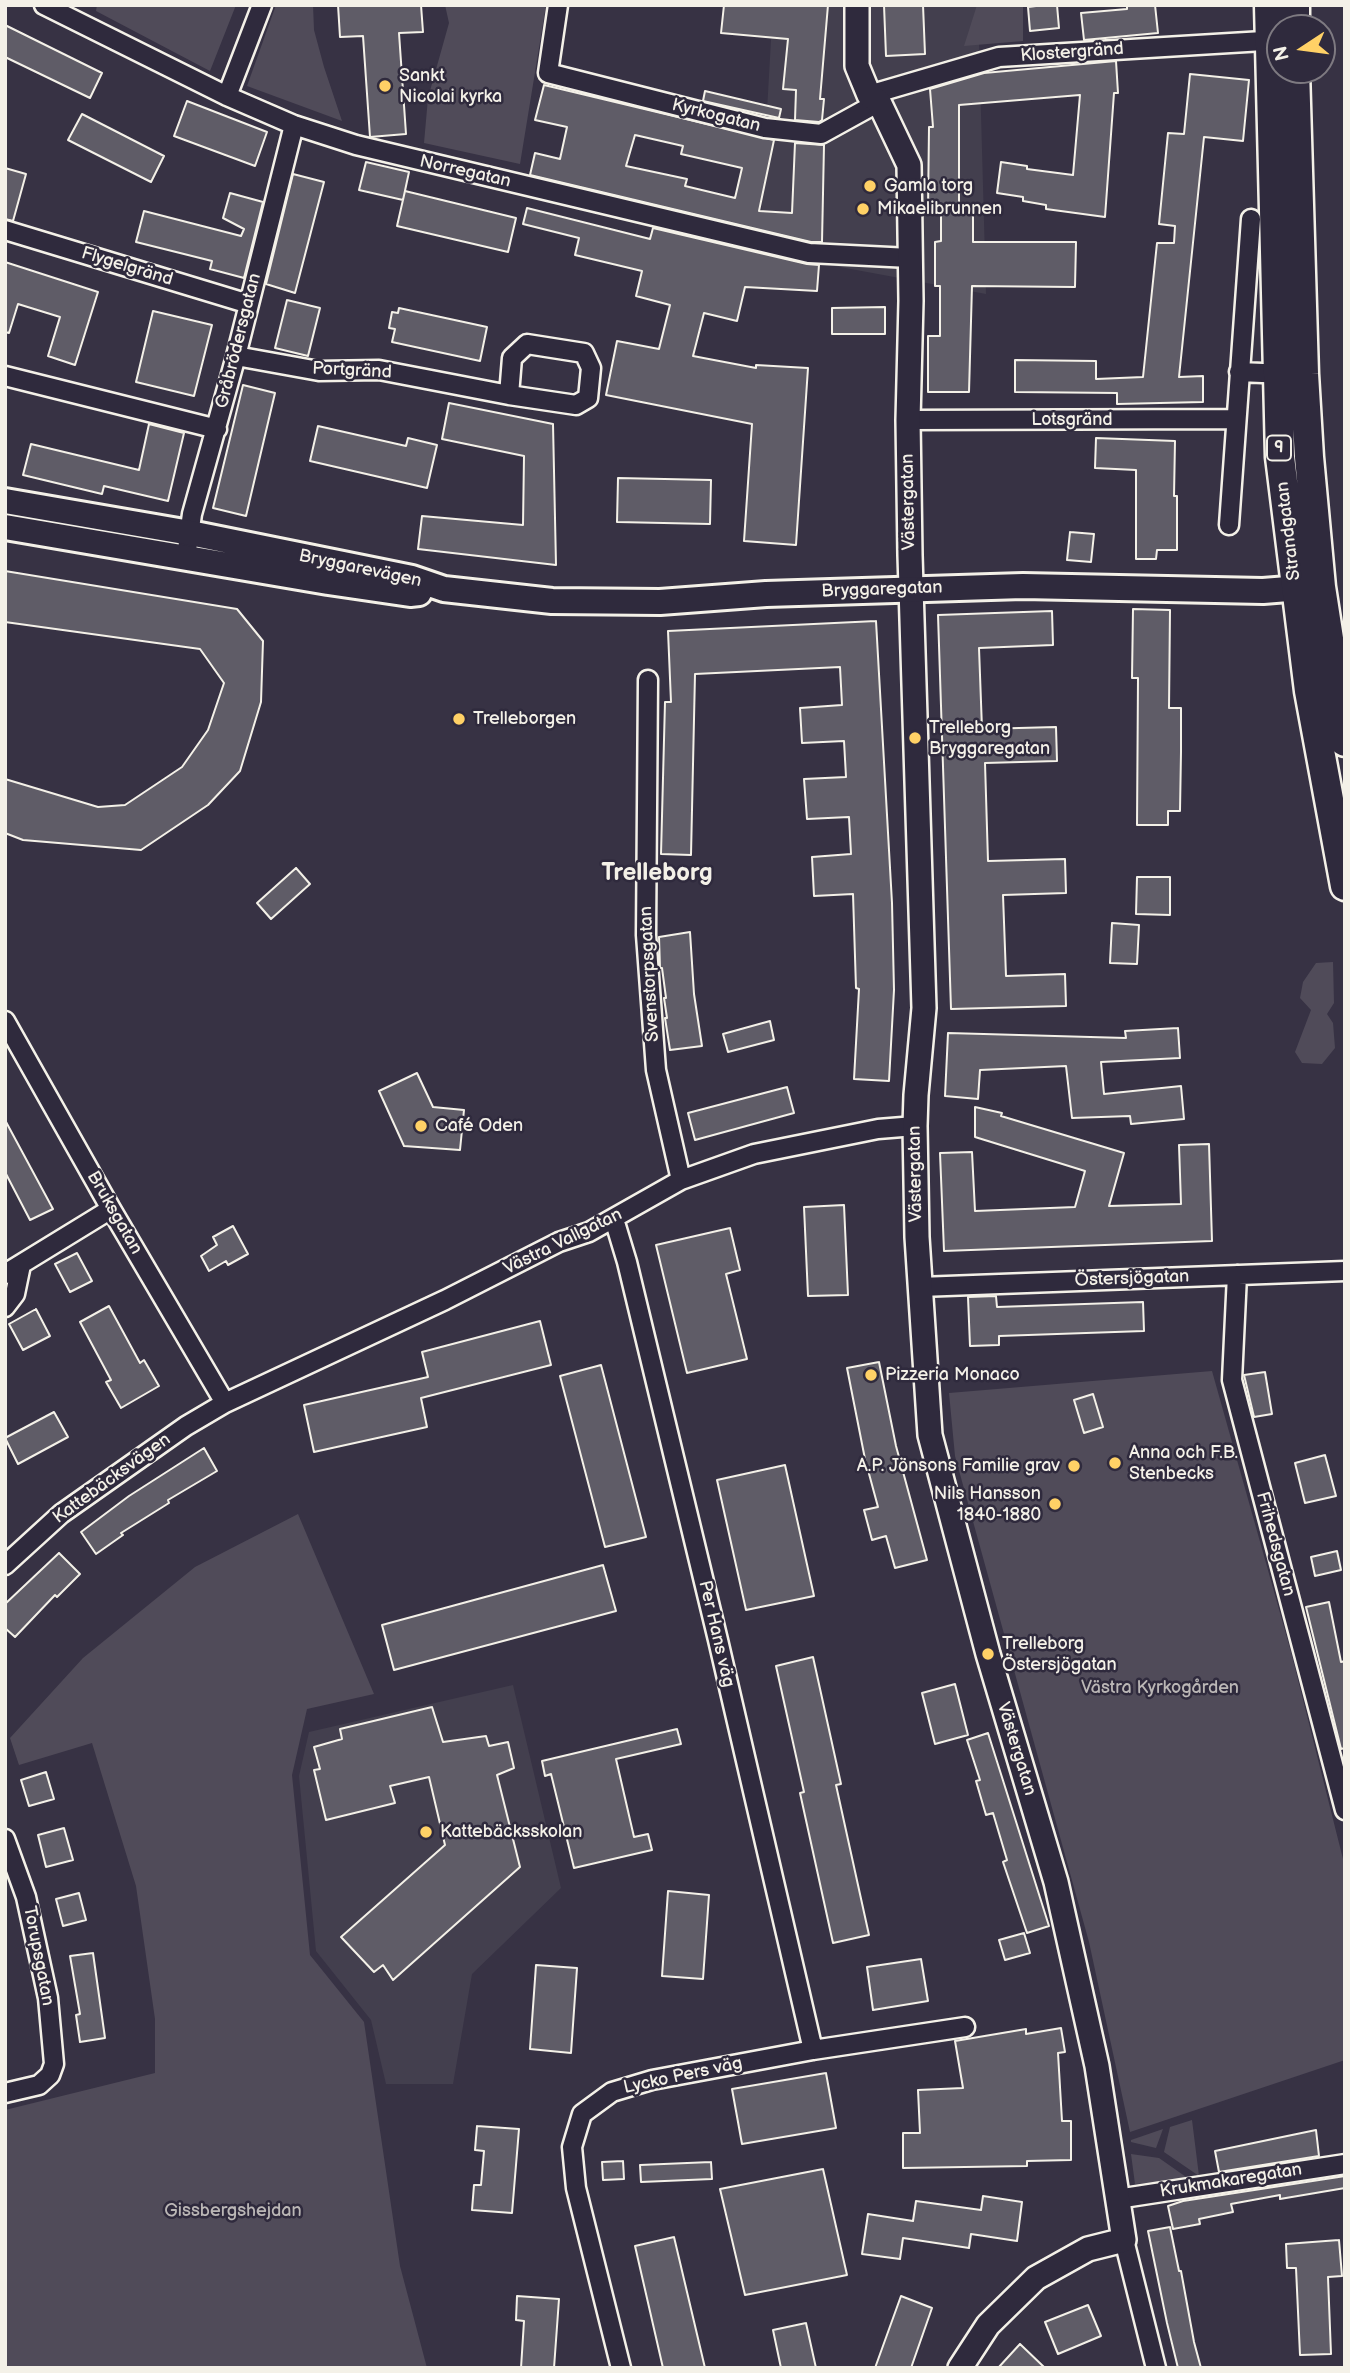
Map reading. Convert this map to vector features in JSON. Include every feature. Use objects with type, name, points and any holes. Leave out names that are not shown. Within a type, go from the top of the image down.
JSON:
[{"type":"main road","name":"Strandgatan","points":[[1277,84],[1290,374]]},
{"type":"main road","name":"Strandgatan","points":[[1295,84],[1290,374],[1280,457],[1345,742]]},
{"type":"main road","name":"Bryggarevägen","points":[[5,501],[188,545]]},
{"type":"main road","name":"Bryggarevägen","points":[[5,527],[188,545],[412,578],[443,589]]},
{"type":"main road","name":"Bryggaregatan","points":[[443,589],[552,601],[660,602],[766,594],[1023,586],[1263,591],[1308,588]]},
{"type":"main road","name":"Strandgatan","points":[[1308,588],[1308,691],[1345,886]]},
{"type":"street","name":"Norregatan","points":[[44,5],[228,96],[294,125],[356,145],[418,162],[809,253],[910,258]]},
{"type":"street","points":[[228,96],[262,5]]},
{"type":"street","name":"Kyrkogatan","points":[[558,5],[548,73],[765,128],[821,134],[874,99]]},
{"type":"street","name":"Västergatan","points":[[857,5],[857,66],[909,165],[908,421],[923,1008],[915,1126],[920,1287],[930,1435],[988,1654],[1056,1882],[1097,2066],[1124,2240]]},
{"type":"street","name":"Klostergränd","points":[[874,99],[999,57],[1266,41]]},
{"type":"street","name":"Gråbrödersgatan","points":[[188,545],[192,514],[217,429],[294,125]]},
{"type":"street","points":[[1229,524],[1251,219]]},
{"type":"street","name":"Flygelgränd","points":[[5,230],[249,304]]},
{"type":"street","name":"Portgränd","points":[[236,356],[319,371],[379,370],[509,395],[576,405],[587,398],[592,368],[584,354],[527,345],[512,358],[509,395]]},
{"type":"street","points":[[1239,372],[1290,374]]},
{"type":"street","points":[[5,376],[217,429]]},
{"type":"street","name":"Lotsgränd","points":[[908,421],[1235,419]]},
{"type":"street","name":"Svenstorpsgatan","points":[[648,681],[646,935],[656,1070],[681,1180]]},
{"type":"street","name":"Bruksgatan","points":[[5,1021],[225,1403]]},
{"type":"street","name":"Västra Vallgatan","points":[[225,1403],[446,1300],[559,1242],[589,1232],[681,1180],[754,1154],[878,1129],[915,1126]]},
{"type":"street","points":[[5,1307],[15,1294],[13,1269],[111,1209]]},
{"type":"street","name":"Per Hans väg","points":[[614,1219],[627,1262],[718,1640],[813,2050]]},
{"type":"street","name":"Östersjögatan","points":[[920,1287],[1345,1271]]},
{"type":"street","name":"Frihedsgatan","points":[[1237,1275],[1232,1380],[1345,1810]]},
{"type":"street","name":"Kattebäcksvägen","points":[[5,1565],[61,1514],[186,1426],[225,1403]]},
{"type":"street","name":"Torupsgatan","points":[[5,1839],[26,1897],[48,1998],[54,2064],[50,2075],[39,2085],[5,2093]]},
{"type":"street","name":"Lycko Pers väg","points":[[621,2368],[576,2188],[572,2147],[582,2114],[612,2092],[652,2080],[813,2050],[965,2026]]},
{"type":"street","name":"Krukmakaregatan","points":[[1117,2199],[1345,2164]]},
{"type":"street","points":[[960,2368],[988,2325],[1035,2278],[1088,2249],[1124,2240],[1156,2368]]},
{"type":"shaded area","points":[[773,5],[978,5],[986,294],[759,252]]},
{"type":"shaded area","name":"Kattebäcksskolan","points":[[513,1685],[561,1888],[472,1974],[453,2084],[386,2084],[371,2020],[316,1951],[299,1776],[309,1732]]},
{"type":"green space","points":[[97,5],[236,5],[210,71],[96,11]]},
{"type":"green space","points":[[276,5],[313,5],[314,30],[342,121],[247,86]]},
{"type":"green space","points":[[445,5],[546,5],[520,164],[424,143],[428,98],[449,23]]},
{"type":"green space","points":[[977,5],[1023,5],[1023,41],[964,46]]},
{"type":"green space","points":[[1333,962],[1334,1003],[1327,1014],[1333,1023],[1335,1048],[1322,1064],[1302,1063],[1295,1052],[1311,1010],[1300,998],[1303,982],[1316,963]]},
{"type":"green space","name":"Västra Kyrkogården","points":[[1212,1371],[1291,1652],[1345,1867],[1345,2060],[1130,2132],[1089,1942],[955,1456],[949,1393]]},
{"type":"green space","name":"Gissbergshejdan","points":[[298,1514],[374,1694],[307,1709],[292,1775],[310,1955],[364,2022],[400,2266],[427,2368],[5,2368],[5,2110],[155,2073],[155,2019],[136,1886],[92,1743],[19,1765],[10,1738],[83,1658],[195,1567]]},
{"type":"green space","points":[[1192,2120],[1199,2176],[1164,2152],[1170,2127]]},
{"type":"green space","points":[[1163,2129],[1156,2148],[1131,2142],[1131,2140]]},
{"type":"green space","points":[[1131,2154],[1159,2158],[1189,2179],[1135,2184]]},
{"type":"building","name":"Sankt Nicolai kyrka","points":[[338,5],[421,5],[423,32],[399,33],[406,134],[370,137],[363,36],[340,37]]},
{"type":"building","points":[[724,5],[828,5],[820,99],[824,99],[822,120],[795,120],[796,90],[783,89],[788,39],[721,33]]},
{"type":"building","points":[[884,5],[923,5],[925,54],[886,56]]},
{"type":"building","points":[[1057,5],[1059,28],[1030,31],[1028,7]]},
{"type":"building","points":[[1127,5],[1155,5],[1158,33],[1084,40],[1081,13],[1127,9]]},
{"type":"building","points":[[5,25],[102,73],[90,98],[5,57]]},
{"type":"building","points":[[1116,61],[1118,93],[1114,93],[1105,217],[1046,209],[1046,205],[1023,201],[1023,197],[997,193],[1001,162],[1027,166],[1027,169],[1073,175],[1080,95],[959,105],[959,210],[973,210],[973,242],[1076,242],[1075,287],[972,286],[969,392],[928,392],[928,336],[940,336],[940,286],[935,286],[935,242],[941,241],[941,210],[928,210],[929,127],[933,127],[930,89],[984,73]]},
{"type":"building","points":[[1190,74],[1249,80],[1243,141],[1204,137],[1179,377],[1203,376],[1203,402],[1117,404],[1117,393],[1015,392],[1015,360],[1096,361],[1096,379],[1143,377],[1157,243],[1174,243],[1175,226],[1159,224],[1168,133],[1184,134]]},
{"type":"building","points":[[544,85],[774,140],[759,211],[792,213],[795,143],[824,145],[822,242],[811,242],[530,175],[535,153],[560,159],[567,127],[535,120]],"holes":[[[635,135],[683,146],[681,154],[742,168],[735,198],[685,186],[687,179],[626,166]]]},
{"type":"building","points":[[705,91],[781,109],[779,118],[703,101]]},
{"type":"building","points":[[187,101],[267,132],[255,166],[174,136]]},
{"type":"building","points":[[82,114],[164,156],[151,182],[68,140]]},
{"type":"building","points":[[366,162],[409,172],[403,200],[359,190]]},
{"type":"building","points":[[5,168],[26,174],[13,221],[5,219]]},
{"type":"building","points":[[293,174],[324,182],[295,293],[266,284]]},
{"type":"building","points":[[405,191],[516,218],[508,252],[397,226]]},
{"type":"building","points":[[230,193],[263,202],[244,278],[210,269],[212,261],[136,242],[144,211],[241,236],[244,229],[223,218]]},
{"type":"building","points":[[527,208],[650,239],[653,228],[819,265],[817,291],[745,287],[737,321],[704,313],[693,356],[756,368],[756,365],[808,368],[796,545],[744,541],[752,424],[606,395],[617,341],[659,349],[670,305],[636,296],[642,271],[575,255],[579,238],[523,224]]},
{"type":"building","points":[[5,262],[98,292],[75,365],[48,356],[60,317],[18,304],[9,333],[5,332]]},
{"type":"building","points":[[287,300],[320,308],[308,356],[275,348]]},
{"type":"building","points":[[885,307],[885,334],[832,334],[832,308]]},
{"type":"building","points":[[399,308],[487,327],[480,361],[392,342],[395,329],[389,328],[392,312],[398,313]]},
{"type":"building","points":[[153,311],[212,325],[194,396],[136,382]]},
{"type":"building","points":[[243,385],[275,393],[246,516],[213,508]]},
{"type":"building","points":[[449,403],[553,424],[556,565],[418,549],[422,516],[523,525],[524,456],[442,439]]},
{"type":"building","points":[[149,424],[184,433],[168,501],[104,486],[102,494],[23,475],[31,444],[139,470]]},
{"type":"building","points":[[318,426],[406,446],[408,438],[437,445],[427,488],[310,461]]},
{"type":"building","points":[[1096,438],[1175,441],[1177,550],[1157,550],[1156,559],[1136,559],[1136,470],[1095,468]]},
{"type":"building","points":[[618,478],[711,480],[710,524],[617,522]]},
{"type":"building","points":[[1070,532],[1094,534],[1091,562],[1067,560]]},
{"type":"building","points":[[5,571],[237,609],[263,641],[261,702],[240,771],[208,805],[141,850],[23,840],[5,833],[5,779],[98,807],[125,805],[182,767],[208,730],[224,683],[200,649],[5,622]]},
{"type":"building","points":[[1133,609],[1170,610],[1169,708],[1181,708],[1181,752],[1180,811],[1168,811],[1168,825],[1137,825],[1138,678],[1132,678]]},
{"type":"building","points":[[1052,611],[1053,645],[979,648],[982,729],[1056,727],[1057,761],[985,763],[988,861],[1065,859],[1066,893],[1003,895],[1006,976],[1065,974],[1066,1006],[951,1009],[938,615]]},
{"type":"building","points":[[876,621],[892,903],[894,990],[889,1081],[854,1079],[859,989],[856,988],[853,894],[814,896],[812,857],[851,854],[849,817],[807,819],[804,779],[846,777],[844,741],[802,743],[800,708],[842,705],[840,667],[695,674],[691,855],[661,854],[665,702],[671,702],[668,631]]},
{"type":"building","points":[[296,868],[310,884],[271,919],[257,903]]},
{"type":"building","points":[[1137,877],[1170,877],[1170,915],[1136,914]]},
{"type":"building","points":[[1112,923],[1139,925],[1137,964],[1110,963]]},
{"type":"building","points":[[690,932],[694,994],[702,1046],[670,1050],[659,937]]},
{"type":"building","points":[[770,1021],[774,1040],[728,1052],[723,1034]]},
{"type":"building","points":[[1178,1028],[1180,1058],[1101,1062],[1104,1094],[1181,1086],[1184,1119],[1131,1124],[1130,1116],[1072,1118],[1066,1066],[980,1070],[978,1099],[945,1096],[948,1033],[1126,1038],[1125,1031]]},
{"type":"building","points":[[417,1073],[433,1107],[464,1110],[460,1150],[404,1146],[379,1091]]},
{"type":"building","points":[[787,1087],[794,1113],[695,1140],[688,1113]]},
{"type":"building","points":[[975,1107],[1002,1113],[1001,1116],[1124,1153],[1109,1206],[1181,1204],[1179,1145],[1209,1144],[1212,1241],[944,1251],[940,1153],[972,1152],[975,1211],[1075,1207],[1085,1171],[975,1137]]},
{"type":"building","points":[[5,1120],[53,1209],[30,1220],[5,1172]]},
{"type":"building","points":[[844,1205],[848,1295],[808,1296],[804,1207]]},
{"type":"building","points":[[233,1226],[248,1254],[228,1265],[226,1261],[209,1271],[201,1256],[217,1245],[213,1237]]},
{"type":"building","points":[[730,1228],[740,1270],[726,1274],[747,1359],[687,1373],[656,1245]]},
{"type":"building","points":[[77,1253],[92,1281],[70,1292],[55,1264]]},
{"type":"building","points":[[996,1296],[997,1307],[1143,1302],[1144,1331],[999,1336],[999,1345],[970,1346],[968,1297]]},
{"type":"building","points":[[109,1306],[140,1363],[144,1360],[159,1386],[121,1408],[106,1382],[111,1380],[80,1322]]},
{"type":"building","points":[[36,1309],[50,1336],[23,1350],[9,1324]]},
{"type":"building","points":[[540,1321],[551,1365],[421,1398],[427,1427],[314,1452],[304,1405],[428,1377],[422,1352]]},
{"type":"building","points":[[879,1362],[896,1446],[927,1560],[895,1568],[886,1536],[872,1540],[864,1510],[878,1507],[865,1459],[847,1368]]},
{"type":"building","points":[[601,1365],[646,1537],[605,1547],[560,1376]]},
{"type":"building","points":[[1265,1372],[1272,1414],[1254,1417],[1244,1375]]},
{"type":"building","points":[[1093,1394],[1103,1427],[1084,1433],[1074,1400]]},
{"type":"building","points":[[54,1412],[68,1437],[18,1464],[5,1438]]},
{"type":"building","points":[[204,1448],[217,1471],[168,1500],[169,1503],[121,1533],[123,1535],[96,1554],[81,1532],[129,1496]]},
{"type":"building","points":[[1325,1455],[1336,1496],[1305,1503],[1295,1463]]},
{"type":"building","points":[[785,1465],[814,1596],[746,1610],[717,1480]]},
{"type":"building","points":[[1337,1551],[1341,1570],[1315,1576],[1311,1557]]},
{"type":"building","points":[[59,1553],[80,1574],[57,1597],[55,1595],[15,1637],[5,1628],[5,1604]]},
{"type":"building","points":[[603,1565],[616,1611],[394,1670],[382,1625]]},
{"type":"building","points":[[1329,1602],[1341,1662],[1345,1661],[1345,1748],[1341,1749],[1306,1607]]},
{"type":"building","points":[[813,1657],[841,1784],[836,1785],[869,1935],[833,1943],[776,1666]]},
{"type":"building","points":[[955,1684],[968,1735],[935,1744],[922,1693]]},
{"type":"building","points":[[432,1707],[443,1742],[486,1736],[489,1746],[508,1742],[514,1768],[497,1775],[520,1867],[393,1980],[383,1965],[374,1972],[341,1937],[445,1845],[429,1777],[390,1786],[395,1803],[326,1820],[314,1770],[320,1769],[314,1747],[342,1739],[340,1729]]},
{"type":"building","points":[[677,1729],[681,1744],[616,1759],[634,1837],[648,1834],[652,1850],[574,1868],[551,1774],[545,1776],[542,1761]]},
{"type":"building","points":[[988,1733],[1049,1926],[1027,1933],[1003,1862],[1007,1860],[993,1813],[986,1815],[976,1781],[980,1780],[967,1740]]},
{"type":"building","points":[[46,1772],[54,1799],[29,1806],[21,1780]]},
{"type":"building","points":[[64,1828],[73,1860],[46,1867],[38,1835]]},
{"type":"building","points":[[668,1891],[709,1895],[703,1979],[662,1976]]},
{"type":"building","points":[[79,1893],[86,1920],[63,1926],[56,1899]]},
{"type":"building","points":[[1024,1933],[1030,1953],[1005,1960],[999,1940]]},
{"type":"building","points":[[93,1953],[105,2038],[80,2042],[76,2015],[80,2014],[70,1956]]},
{"type":"building","points":[[921,1959],[928,2001],[873,2010],[867,1967]]},
{"type":"building","points":[[536,1965],[577,1968],[571,2053],[530,2049]]},
{"type":"building","points":[[1061,2028],[1065,2052],[1058,2053],[1062,2121],[1071,2121],[1071,2160],[1027,2161],[1027,2166],[903,2168],[903,2133],[920,2133],[918,2090],[963,2088],[955,2041],[1026,2029],[1026,2034]]},
{"type":"building","points":[[826,2073],[836,2128],[742,2144],[732,2089]]},
{"type":"building","points":[[477,2126],[519,2129],[512,2213],[472,2210],[474,2185],[481,2185],[484,2151],[475,2150]]},
{"type":"building","points":[[1316,2130],[1319,2156],[1219,2172],[1215,2151]]},
{"type":"building","points":[[623,2161],[624,2179],[603,2180],[602,2162]]},
{"type":"building","points":[[711,2162],[712,2179],[641,2182],[640,2165]]},
{"type":"building","points":[[823,2169],[847,2275],[745,2295],[720,2189]]},
{"type":"building","points":[[1345,2176],[1345,2188],[1280,2199],[1280,2195],[1231,2204],[1233,2212],[1199,2219],[1200,2224],[1173,2229],[1168,2206],[1183,2201]]},
{"type":"building","points":[[983,2196],[1022,2202],[1017,2241],[971,2234],[969,2248],[903,2238],[900,2259],[862,2254],[868,2214],[913,2221],[916,2201],[981,2210]]},
{"type":"building","points":[[1170,2227],[1201,2368],[1178,2368],[1167,2323],[1148,2231]]},
{"type":"building","points":[[674,2237],[705,2368],[663,2368],[635,2246]]},
{"type":"building","points":[[1339,2240],[1342,2276],[1328,2277],[1331,2354],[1300,2355],[1296,2268],[1287,2268],[1286,2244]]},
{"type":"building","points":[[517,2296],[559,2299],[554,2368],[521,2368],[524,2321],[516,2320]]},
{"type":"building","points":[[901,2296],[932,2308],[911,2368],[875,2368]]},
{"type":"building","points":[[1088,2305],[1101,2336],[1058,2354],[1045,2322]]},
{"type":"building","points":[[806,2323],[816,2368],[781,2368],[773,2330]]},
{"type":"building","points":[[1020,2344],[1045,2368],[998,2368]]},
{"type":"place","name":"Sankt Nicolai kyrka","points":[[385,86]]},
{"type":"place","name":"Gamla torg","points":[[870,186]]},
{"type":"place","name":"Mikaelibrunnen","points":[[863,209]]},
{"type":"place","name":"Trelleborgen","points":[[459,719]]},
{"type":"place","name":"Trelleborg Bryggaregatan","points":[[915,738]]},
{"type":"place","name":"Café Oden","points":[[421,1126]]},
{"type":"place","name":"Pizzeria Monaco","points":[[871,1375]]},
{"type":"place","name":"Anna och F.B. Stenbecks","points":[[1115,1463]]},
{"type":"place","name":"A.P. Jönsons Familie grav","points":[[1074,1466]]},
{"type":"place","name":"Nils Hansson 1840-1880","points":[[1055,1504]]},
{"type":"place","name":"Trelleborg Östersjögatan","points":[[988,1654]]},
{"type":"place","name":"Kattebäcksskolan","points":[[426,1832]]},
{"type":"district","name":"Trelleborg","points":[[657,874]]}]
